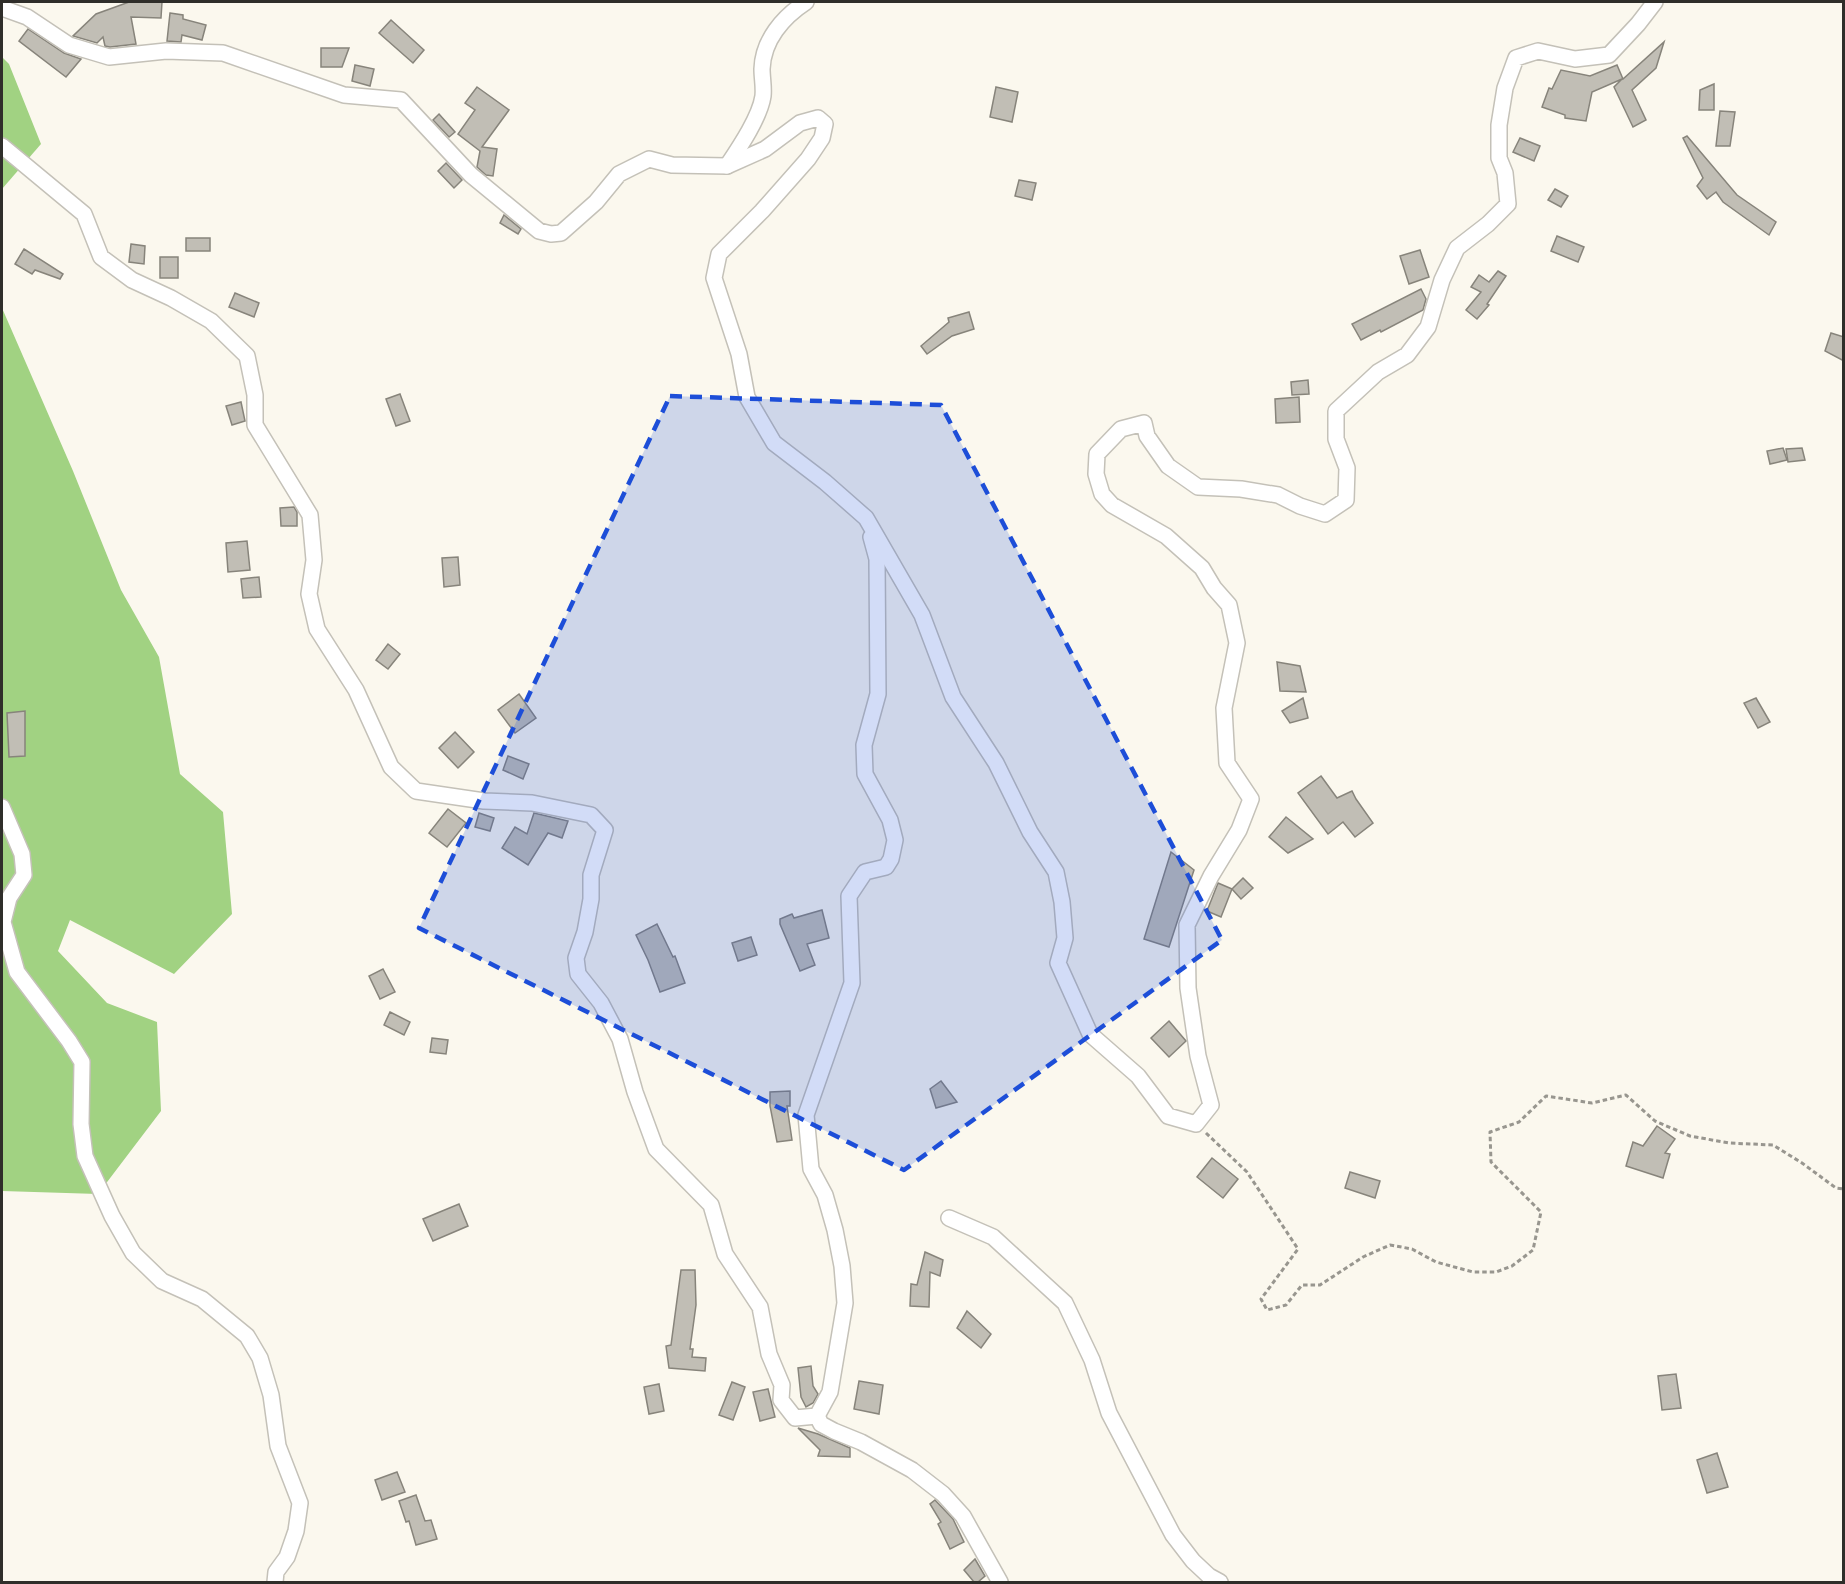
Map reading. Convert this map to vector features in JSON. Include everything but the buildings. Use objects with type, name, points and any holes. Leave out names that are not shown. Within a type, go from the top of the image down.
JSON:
[{"type":"street","points":[[727,166],[746,138],[763,97],[762,65],[771,34],[795,9],[806,2]]},
{"type":"street","points":[[2,8],[27,17],[69,45],[109,57],[166,51],[223,53],[344,95],[401,100],[471,175],[539,231],[551,234],[561,233],[596,202],[619,174],[649,159],[672,165],[727,166],[765,149],[800,123],[818,118],[825,124],[822,138],[808,159],[762,211],[719,254],[714,278],[739,354],[747,397],[774,443],[825,482],[866,518],[922,615],[953,697],[996,763],[1030,832],[1056,872],[1062,902],[1065,938],[1058,963],[1090,1034],[1138,1076],[1168,1116],[1196,1124],[1211,1106],[1198,1056],[1188,988],[1187,925],[1212,876],[1239,831],[1251,799],[1227,763],[1224,708],[1237,644],[1229,605],[1214,588],[1202,568],[1166,536],[1112,505],[1102,494],[1096,474],[1096,454],[1121,429],[1144,423],[1147,436],[1168,466],[1198,487],[1241,489],[1278,495],[1300,506],[1325,514],[1346,500],[1347,468],[1336,439],[1336,411],[1378,372],[1407,355],[1428,327],[1442,280],[1456,248],[1488,224],[1508,204],[1505,173],[1498,158],[1499,126],[1505,88],[1516,58],[1538,51],[1575,59],[1609,55],[1655,2]]},
{"type":"street","points":[[2,146],[84,214],[101,257],[132,280],[171,298],[211,321],[247,356],[255,395],[255,425],[310,515],[314,560],[309,594],[317,629],[356,690],[391,767],[416,791],[484,801],[532,803],[591,815],[605,830],[591,875],[591,899],[585,932],[576,958],[578,974],[601,1004],[620,1039],[635,1092],[657,1149],[711,1205],[725,1254],[760,1307],[768,1354],[782,1385],[781,1400],[795,1418],[817,1416]]},
{"type":"street","points":[[817,1416],[830,1392],[845,1303],[842,1266],[835,1230],[825,1195],[811,1169],[806,1115],[852,983],[849,896],[865,872],[886,867],[891,859],[895,840],[890,820],[876,790],[865,774],[864,745],[878,694],[877,559],[866,518]]},
{"type":"street","points":[[2,807],[22,854],[24,875],[9,898],[3,922],[17,972],[82,1062],[81,1124],[85,1156],[112,1216],[133,1253],[162,1281],[202,1299],[247,1336],[260,1358],[271,1395],[278,1446],[300,1503],[296,1531],[287,1557],[276,1572],[275,1582]]},
{"type":"street","points":[[949,1218],[993,1237],[1065,1303],[1092,1360],[1109,1413],[1173,1535],[1193,1561],[1209,1576],[1220,1582]]},
{"type":"street","points":[[817,1416],[821,1424],[861,1442],[912,1470],[943,1494],[963,1516],[1000,1582]]},
{"type":"path","points":[[1196,1124],[1247,1172],[1298,1249],[1261,1299],[1267,1310],[1286,1305],[1302,1284],[1320,1285],[1363,1257],[1390,1245],[1413,1249],[1436,1262],[1473,1272],[1496,1272],[1512,1266],[1533,1250],[1541,1212],[1491,1162],[1490,1132],[1519,1122],[1546,1096],[1592,1103],[1626,1095],[1655,1121],[1690,1136],[1729,1143],[1773,1145],[1836,1188],[1844,1189]]},
{"type":"highlighted area","points":[[670,396],[941,405],[1222,940],[904,1170],[419,928]]},
{"type":"green space","points":[[2,57],[9,64],[41,144],[2,189]]},
{"type":"green space","points":[[2,308],[73,471],[121,590],[159,657],[180,774],[223,812],[232,914],[174,974],[70,920],[58,951],[107,1003],[157,1022],[161,1111],[98,1194],[2,1191]]}]
